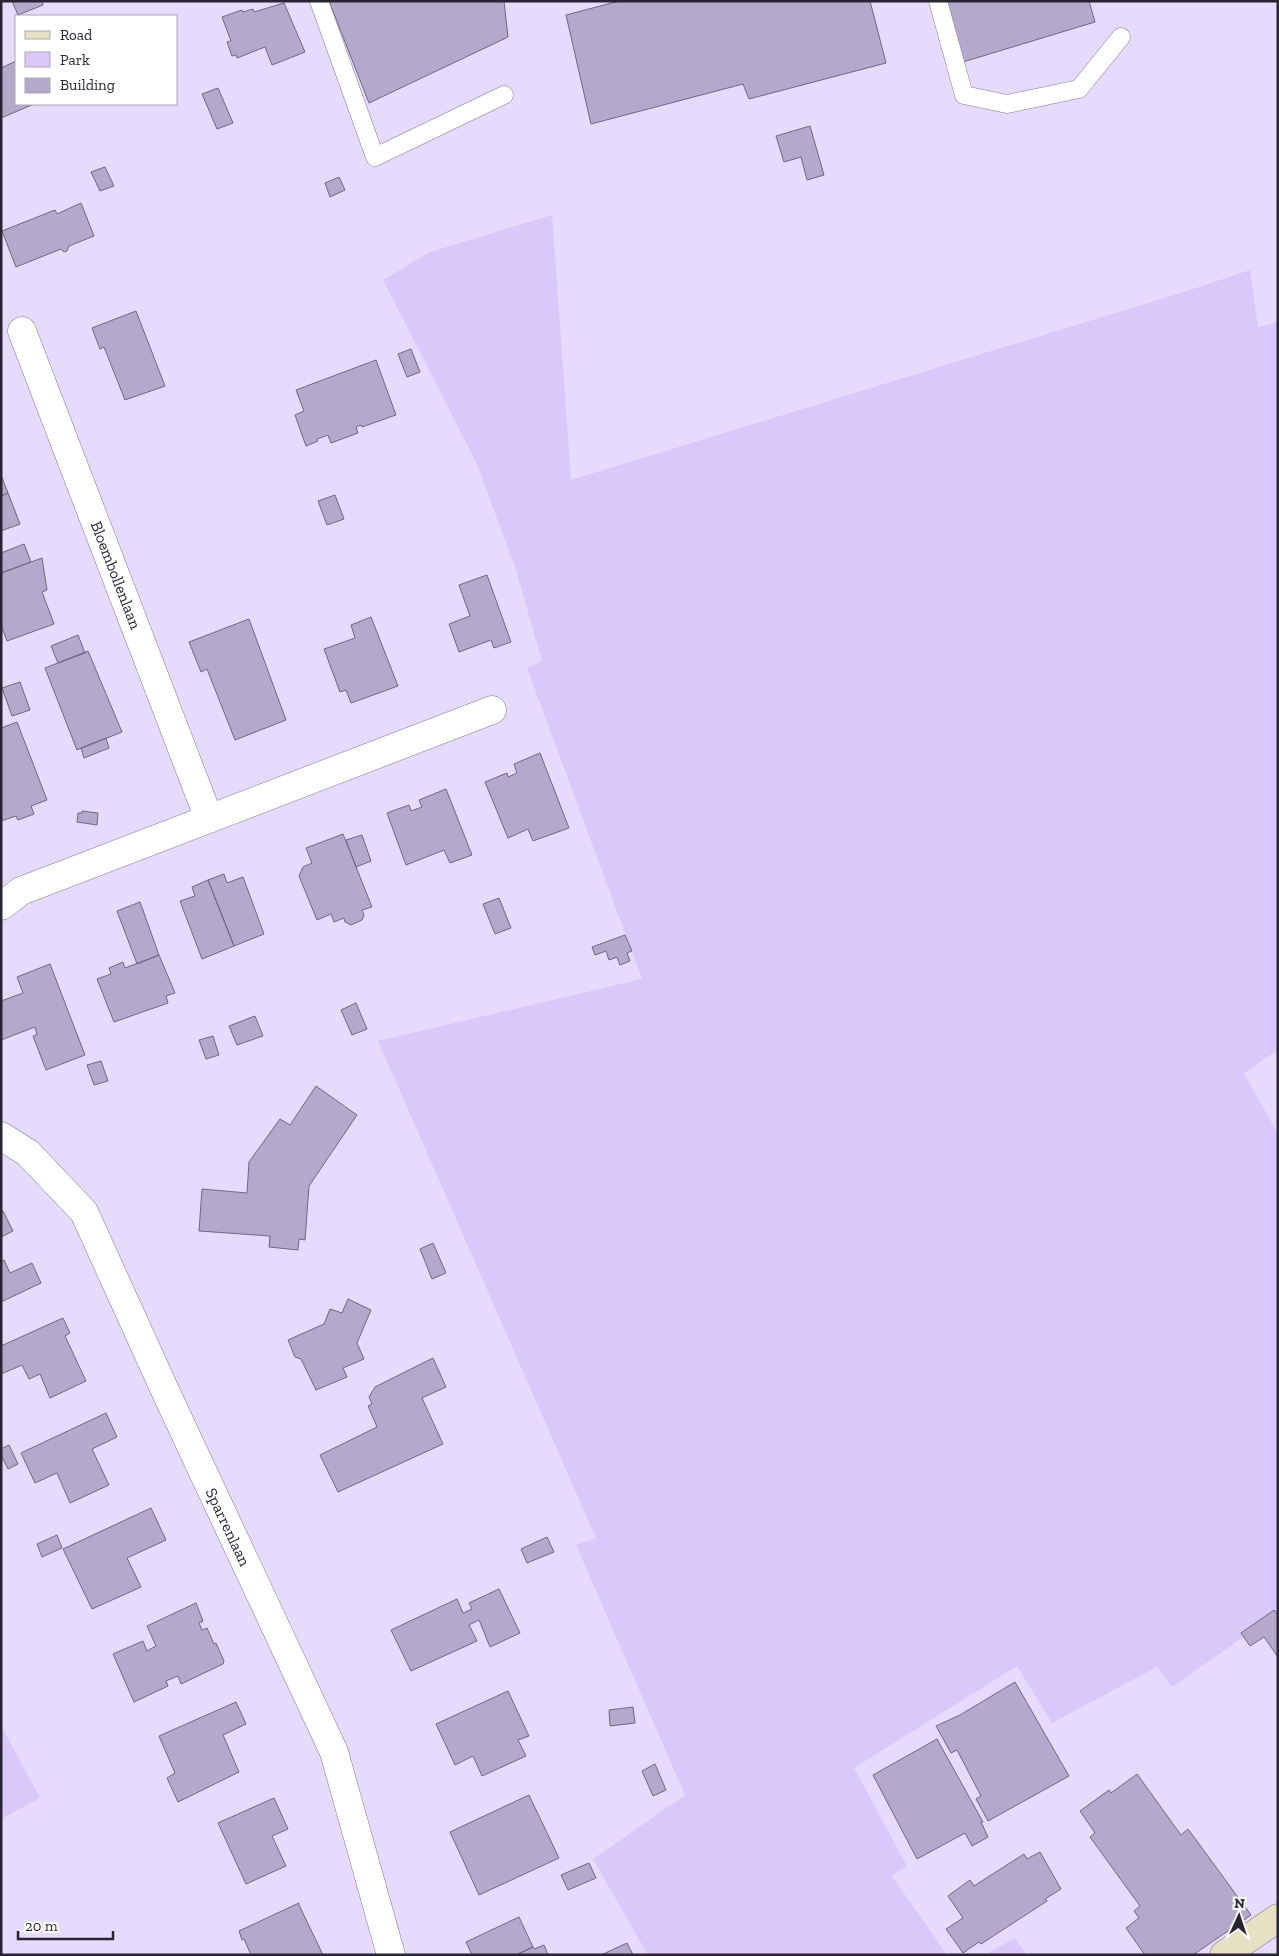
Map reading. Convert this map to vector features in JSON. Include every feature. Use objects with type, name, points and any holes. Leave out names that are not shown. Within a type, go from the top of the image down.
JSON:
[{"type":"street","name":"Bloembollenlaan","points":[[22,331],[209,819]]},
{"type":"street","points":[[1,906],[21,891],[492,710]]},
{"type":"street","name":"Sparrenlaan","points":[[1,1136],[28,1152],[84,1212],[334,1752],[391,1955]]},
{"type":"street","points":[[1224,1955],[1278,1918]]},
{"type":"lane","points":[[319,1],[375,157],[504,95]]},
{"type":"lane","points":[[938,1],[964,95],[1007,104],[1079,89],[1121,37]]},
{"type":"green space","points":[[552,215],[571,480],[1250,270],[1258,327],[1278,322],[1278,1050],[1244,1073],[1278,1134],[1278,1613],[1172,1687],[1157,1667],[1052,1723],[1017,1666],[854,1768],[907,1866],[892,1876],[947,1955],[648,1955],[593,1859],[685,1795],[576,1545],[596,1538],[378,1041],[642,979],[527,668],[542,661],[516,570],[477,464],[383,280],[430,252]]},
{"type":"green space","points":[[1,1725],[40,1798],[1,1819]]},
{"type":"green space","points":[[1015,1938],[1027,1955],[985,1955]]},
{"type":"building","points":[[12,1],[42,1],[43,5],[18,15]]},
{"type":"building","points":[[329,1],[504,1],[508,37],[369,103]]},
{"type":"building","points":[[619,1],[870,1],[886,63],[749,99],[743,84],[591,124],[566,15]]},
{"type":"building","points":[[945,1],[1089,1],[1095,22],[963,62]]},
{"type":"building","points":[[284,3],[305,52],[272,65],[265,47],[237,58],[236,55],[232,56],[227,42],[231,41],[222,17],[242,10],[243,12],[253,9],[254,12]]},
{"type":"building","points":[[15,61],[15,105],[32,105],[1,118],[1,68]]},
{"type":"building","points":[[218,88],[233,123],[217,129],[202,94]]},
{"type":"building","points":[[810,126],[824,175],[807,180],[801,157],[784,162],[776,136]]},
{"type":"building","points":[[105,167],[114,186],[100,191],[91,172]]},
{"type":"building","points":[[339,177],[345,190],[330,197],[325,183]]},
{"type":"building","points":[[81,203],[94,236],[69,246],[67,251],[64,252],[61,249],[16,267],[2,231],[55,210],[57,214]]},
{"type":"building","points":[[136,311],[165,386],[125,400],[104,347],[100,349],[92,328]]},
{"type":"building","points":[[411,349],[420,372],[407,377],[398,354]]},
{"type":"building","points":[[376,360],[396,415],[362,427],[361,425],[356,427],[358,433],[331,443],[328,435],[306,446],[295,415],[304,411],[296,390]]},
{"type":"building","points":[[1,475],[8,493],[1,496]]},
{"type":"building","points":[[8,493],[20,524],[1,531],[1,496]]},
{"type":"building","points":[[335,495],[344,519],[327,525],[318,501]]},
{"type":"building","points":[[24,544],[31,562],[1,573],[1,553]]},
{"type":"building","points":[[42,558],[47,590],[42,592],[54,624],[7,641],[1,625],[1,573]]},
{"type":"building","points":[[487,575],[511,642],[494,648],[491,640],[459,652],[449,624],[470,616],[459,585]]},
{"type":"building","points":[[371,617],[398,686],[351,703],[346,690],[340,692],[324,649],[355,638],[351,625]]},
{"type":"building","points":[[249,619],[286,720],[235,740],[207,669],[201,672],[189,642]]},
{"type":"building","points":[[78,635],[85,653],[58,663],[51,646]]},
{"type":"building","points":[[88,651],[122,732],[77,750],[45,668]]},
{"type":"building","points":[[20,682],[30,710],[12,716],[2,688]]},
{"type":"building","points":[[17,722],[47,800],[31,806],[34,814],[18,820],[16,816],[1,821],[1,728]]},
{"type":"building","points":[[106,738],[109,748],[84,758],[81,748]]},
{"type":"building","points":[[540,753],[569,828],[533,841],[528,829],[508,838],[485,782],[507,773],[508,777],[517,773],[514,764]]},
{"type":"building","points":[[446,789],[472,855],[450,863],[444,850],[406,865],[387,813],[409,805],[411,811],[422,807],[419,800]]},
{"type":"building","points":[[82,811],[98,813],[97,825],[77,822],[78,813],[82,813]]},
{"type":"building","points":[[343,834],[372,907],[362,910],[364,915],[362,920],[351,925],[345,922],[344,918],[334,922],[331,914],[317,920],[299,876],[303,867],[312,863],[306,848]]},
{"type":"building","points":[[362,835],[371,861],[356,867],[346,840]]},
{"type":"building","points":[[224,874],[227,883],[243,877],[264,934],[234,946],[208,880]]},
{"type":"building","points":[[208,880],[234,946],[202,959],[180,901],[195,896],[192,887]]},
{"type":"building","points":[[499,898],[511,928],[495,934],[483,904]]},
{"type":"building","points":[[140,902],[159,955],[137,964],[117,911]]},
{"type":"building","points":[[625,935],[632,951],[627,953],[630,961],[620,965],[617,957],[609,960],[606,951],[595,955],[592,947]]},
{"type":"building","points":[[159,955],[175,993],[166,996],[168,1003],[114,1022],[97,979],[111,974],[109,968],[123,962],[125,968]]},
{"type":"building","points":[[50,964],[85,1055],[46,1070],[33,1036],[37,1035],[35,1027],[1,1040],[1,1001],[23,993],[17,977]]},
{"type":"building","points":[[356,1003],[367,1029],[352,1035],[341,1010]]},
{"type":"building","points":[[255,1016],[263,1036],[237,1045],[229,1026]]},
{"type":"building","points":[[213,1036],[219,1055],[206,1059],[199,1040]]},
{"type":"building","points":[[101,1061],[108,1081],[94,1085],[87,1065]]},
{"type":"building","points":[[316,1086],[357,1115],[309,1186],[305,1240],[299,1239],[298,1250],[269,1247],[270,1236],[199,1231],[202,1189],[247,1193],[249,1162],[280,1119],[290,1125]]},
{"type":"building","points":[[1,1211],[3,1211],[13,1231],[1,1237]]},
{"type":"building","points":[[433,1243],[446,1273],[432,1279],[420,1249]]},
{"type":"building","points":[[4,1260],[10,1273],[32,1263],[41,1283],[1,1302],[1,1261]]},
{"type":"building","points":[[348,1299],[371,1310],[357,1343],[364,1359],[343,1368],[347,1377],[316,1390],[301,1359],[295,1357],[288,1340],[324,1324],[330,1309],[342,1313]]},
{"type":"building","points":[[63,1318],[70,1333],[65,1336],[86,1381],[50,1398],[40,1374],[29,1379],[22,1365],[1,1374],[1,1346]]},
{"type":"building","points":[[433,1358],[446,1387],[422,1398],[443,1444],[338,1492],[320,1455],[377,1427],[368,1406],[372,1404],[369,1397],[375,1387]]},
{"type":"building","points":[[106,1413],[117,1437],[92,1449],[109,1485],[70,1503],[57,1473],[35,1483],[21,1453]]},
{"type":"building","points":[[9,1445],[18,1464],[8,1469],[1,1455],[1,1449]]},
{"type":"building","points":[[151,1508],[166,1540],[127,1558],[141,1587],[92,1609],[63,1549]]},
{"type":"building","points":[[57,1535],[62,1548],[42,1557],[37,1544]]},
{"type":"building","points":[[547,1537],[554,1552],[527,1563],[521,1549]]},
{"type":"building","points":[[499,1589],[520,1633],[490,1647],[479,1620],[469,1625],[477,1641],[411,1671],[391,1630],[457,1599],[463,1613],[472,1609],[469,1603]]},
{"type":"building","points":[[196,1603],[203,1621],[199,1623],[202,1630],[207,1628],[224,1661],[223,1664],[181,1684],[178,1676],[166,1681],[168,1686],[134,1702],[113,1654],[143,1641],[147,1651],[156,1646],[147,1626]]},
{"type":"building","points":[[1274,1610],[1278,1615],[1278,1657],[1264,1637],[1250,1646],[1241,1633]]},
{"type":"building","points":[[1015,1682],[1069,1776],[988,1821],[976,1799],[981,1796],[957,1750],[951,1753],[936,1726],[960,1715]]},
{"type":"building","points":[[508,1691],[529,1736],[518,1740],[526,1756],[482,1776],[473,1756],[455,1765],[436,1724]]},
{"type":"building","points":[[236,1702],[246,1724],[223,1735],[239,1772],[178,1802],[167,1778],[175,1773],[159,1736]]},
{"type":"building","points":[[633,1707],[635,1723],[610,1726],[609,1710]]},
{"type":"building","points":[[937,1739],[983,1822],[981,1822],[988,1837],[972,1846],[965,1833],[917,1859],[873,1775]]},
{"type":"building","points":[[655,1764],[666,1790],[653,1796],[642,1771]]},
{"type":"building","points":[[1137,1774],[1181,1835],[1188,1829],[1251,1915],[1193,1955],[1145,1955],[1126,1928],[1139,1918],[1134,1911],[1140,1906],[1090,1837],[1095,1833],[1080,1811],[1109,1790],[1111,1793]]},
{"type":"building","points":[[529,1795],[559,1858],[479,1895],[450,1832]]},
{"type":"building","points":[[274,1798],[288,1829],[272,1836],[286,1866],[246,1884],[218,1823]]},
{"type":"building","points":[[1040,1852],[1061,1889],[1045,1899],[1047,1901],[981,1944],[979,1942],[963,1953],[946,1929],[963,1918],[948,1896],[970,1880],[974,1886],[1024,1854],[1027,1859]]},
{"type":"building","points":[[589,1863],[596,1878],[568,1890],[561,1875]]},
{"type":"building","points":[[299,1903],[323,1955],[251,1955],[239,1931]]},
{"type":"building","points":[[519,1917],[533,1947],[516,1955],[472,1955],[466,1942]]},
{"type":"building","points":[[627,1943],[633,1955],[601,1955]]},
{"type":"building","points":[[544,1945],[548,1955],[516,1955],[533,1947],[534,1949]]}]
